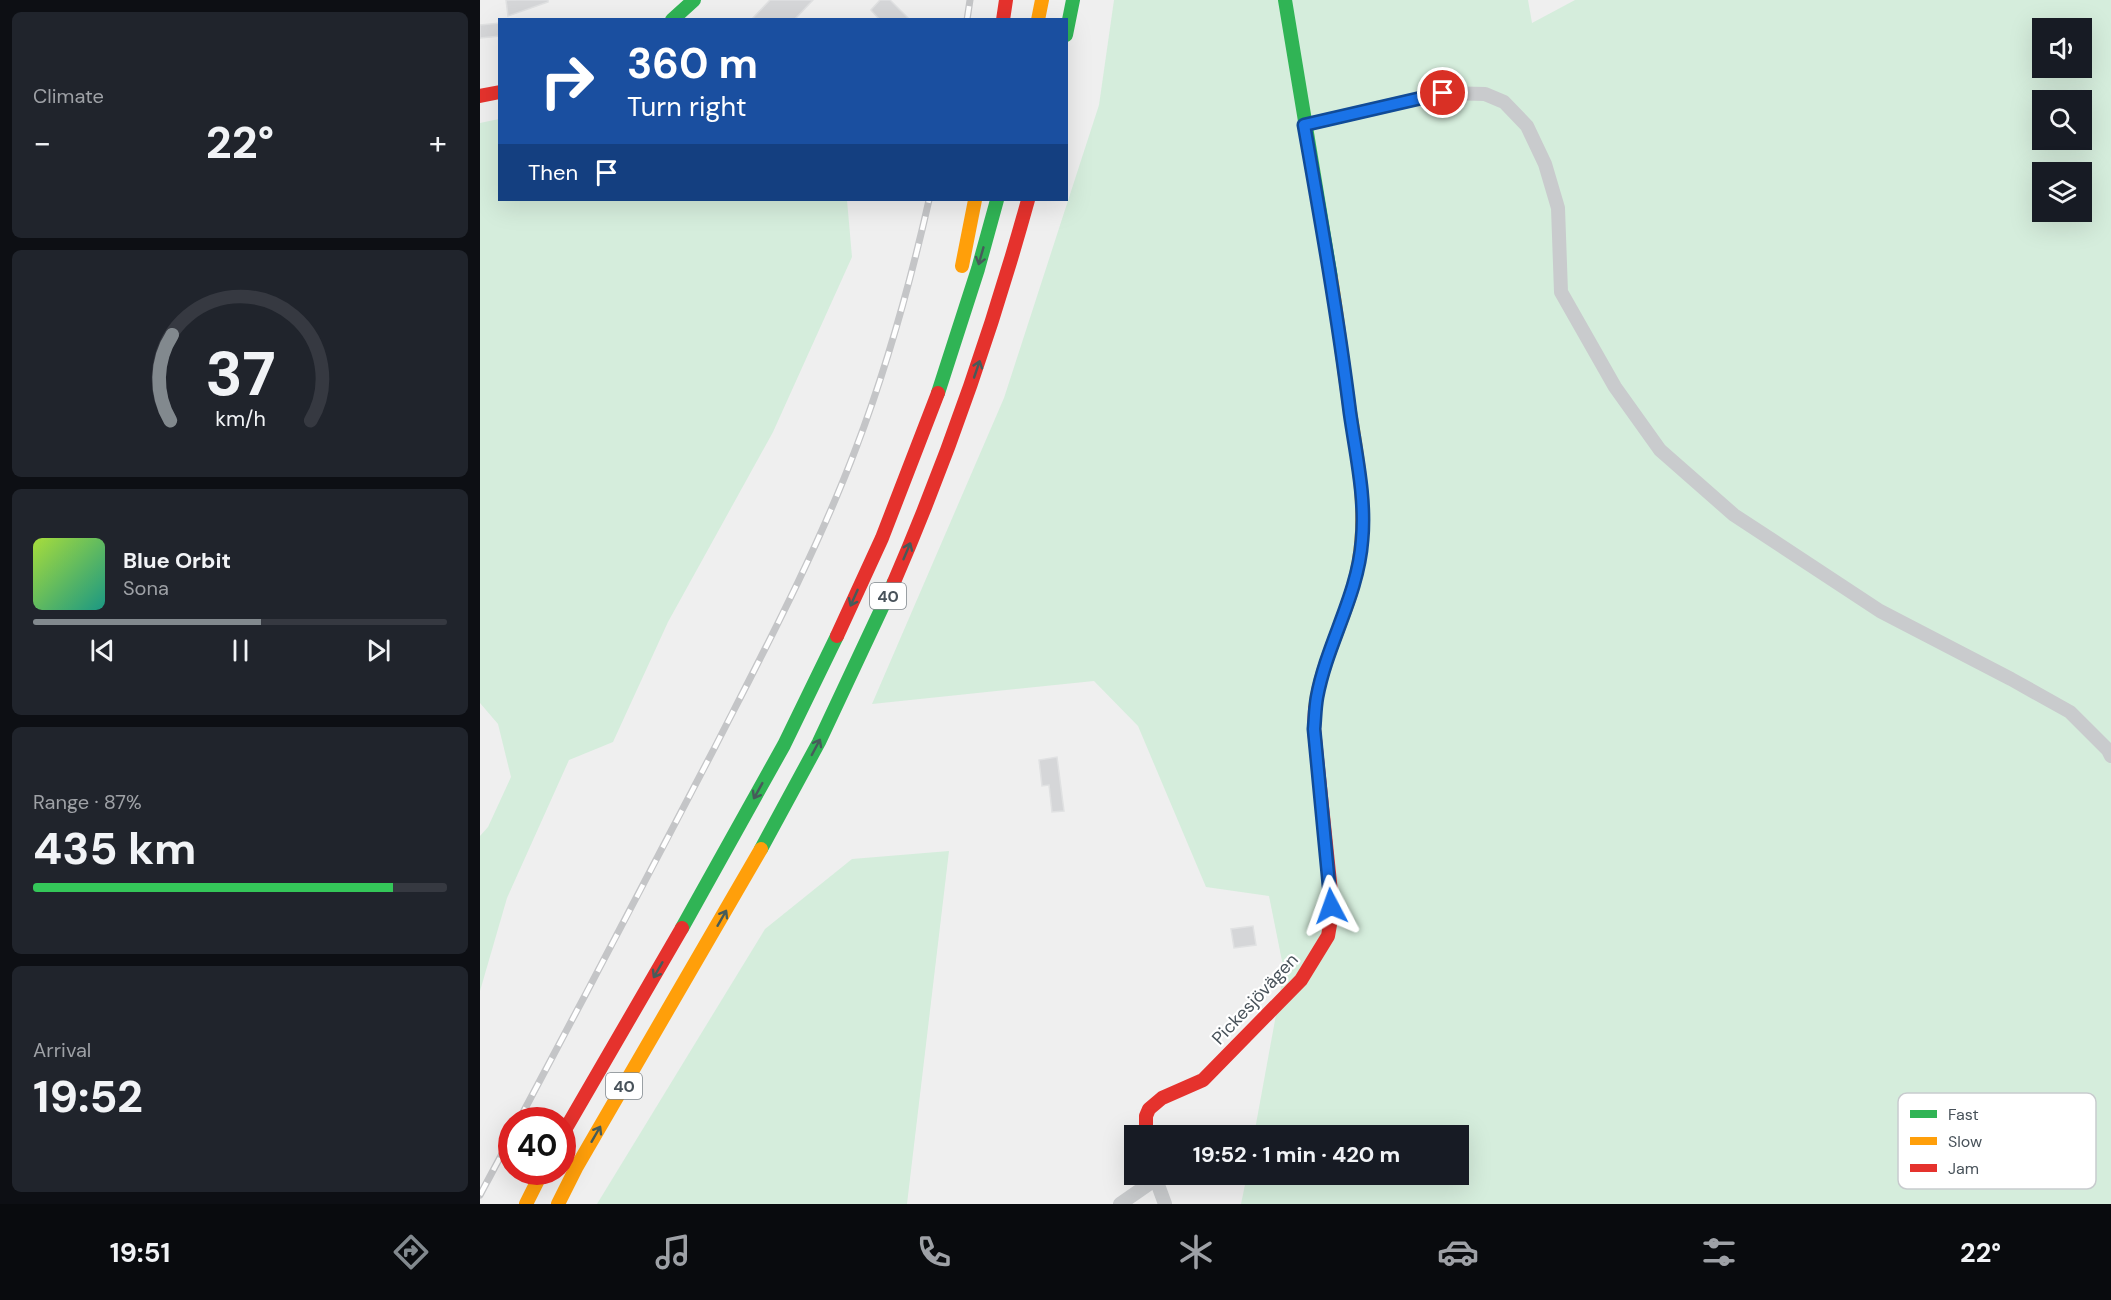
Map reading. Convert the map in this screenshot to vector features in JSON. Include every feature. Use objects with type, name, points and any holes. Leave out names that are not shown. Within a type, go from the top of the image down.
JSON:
[{"type":"main road","points":[[674,18],[694,0]]},
{"type":"main road","points":[[1003,18],[1006,0]]},
{"type":"main road","points":[[1038,18],[1042,0]]},
{"type":"main road","points":[[1068,25],[1073,0]]},
{"type":"main road","name":"Pickesjövägen","points":[[1146,1125],[1146,1116],[1154,1104],[1162,1098],[1203,1080],[1301,980],[1322,950],[1331,920],[1331,892],[1314,729],[1317,698],[1326,663],[1355,586],[1362,541],[1363,507],[1340,333],[1285,0]]},
{"type":"main road","points":[[480,96],[498,92]]},
{"type":"main road","points":[[959,278],[975,201]]},
{"type":"main road","name":"40","points":[[576,1111],[790,734],[872,560],[929,417],[969,299],[997,201]]},
{"type":"main road","name":"40","points":[[558,1204],[576,1168],[729,906],[818,745],[861,656],[909,548],[958,426],[998,305],[1028,201]]},
{"type":"main road","points":[[910,467],[954,299]]},
{"type":"main road","points":[[526,1204],[536,1185]]},
{"type":"street","points":[[1304,125],[1443,93],[1485,94],[1504,102],[1527,126],[1545,164],[1558,208],[1562,292],[1615,387],[1660,450],[1734,515],[1880,611],[2070,712],[2108,750],[2111,756]]},
{"type":"street","points":[[1120,1204],[1145,1185]]},
{"type":"street","points":[[1158,1185],[1165,1204]]},
{"type":"green space","points":[[1114,0],[1528,0],[1532,23],[1575,0],[2111,0],[2111,1204],[1241,1204],[1245,1185],[1469,1185],[1469,1125],[1256,1125],[1284,971],[1269,896],[1206,887],[1138,726],[1094,681],[872,704],[1004,398],[1099,105]]},
{"type":"green space","points":[[498,119],[498,201],[847,201],[852,257],[773,432],[668,622],[613,742],[569,760],[507,898],[480,991],[480,836],[488,827],[511,777],[498,724],[480,703],[480,123]]},
{"type":"green space","points":[[949,851],[907,1204],[597,1204],[765,929],[852,859]]},
{"type":"building","points":[[506,0],[548,0],[548,2],[508,16]]},
{"type":"building","points":[[770,0],[813,0],[796,18],[753,18]]},
{"type":"building","points":[[880,0],[890,0],[908,18],[878,18],[871,10]]},
{"type":"building","points":[[498,23],[498,36],[480,38],[480,25]]},
{"type":"building","points":[[1057,757],[1064,811],[1052,812],[1049,785],[1042,786],[1039,760]]},
{"type":"building","points":[[1253,926],[1256,945],[1234,948],[1231,929]]},
{"type":"railway","points":[[967,18],[970,0]]},
{"type":"railway","points":[[526,1107],[715,747],[825,524],[856,448],[888,356],[929,201]]},
{"type":"railway","points":[[480,1195],[498,1161]]},
{"type":"traffic: fast","points":[[674,18],[694,0]]},
{"type":"traffic: fast","points":[[1068,25],[1073,0]]},
{"type":"traffic: fast","points":[[1285,0],[1331,278]]},
{"type":"traffic: fast","points":[[938,393],[978,269],[997,201]]},
{"type":"traffic: fast","points":[[761,849],[819,742],[894,582]]},
{"type":"traffic: fast","points":[[682,928],[784,745],[837,636]]},
{"type":"traffic: slow","points":[[1038,18],[1042,0]]},
{"type":"traffic: slow","points":[[962,266],[975,201]]},
{"type":"traffic: slow","points":[[1315,709],[1323,671],[1355,579],[1362,521],[1358,463],[1331,278]]},
{"type":"traffic: slow","points":[[558,1204],[576,1168],[761,849]]},
{"type":"traffic: slow","points":[[526,1204],[536,1185]]},
{"type":"traffic: jam","points":[[1003,18],[1006,0]]},
{"type":"traffic: jam","points":[[480,96],[498,92]]},
{"type":"traffic: jam","points":[[894,582],[933,488],[968,393],[1028,201]]},
{"type":"traffic: jam","points":[[837,636],[882,538],[938,393]]},
{"type":"traffic: jam","points":[[1146,1125],[1149,1109],[1162,1098],[1203,1080],[1301,980],[1328,936],[1331,919],[1331,892],[1314,729],[1315,709]]},
{"type":"traffic: jam","points":[[576,1111],[682,928]]},
{"type":"route","points":[[1331,906],[1314,729],[1317,698],[1326,663],[1355,586],[1362,541],[1363,507],[1340,333],[1304,125],[1370,112],[1443,93]]}]
